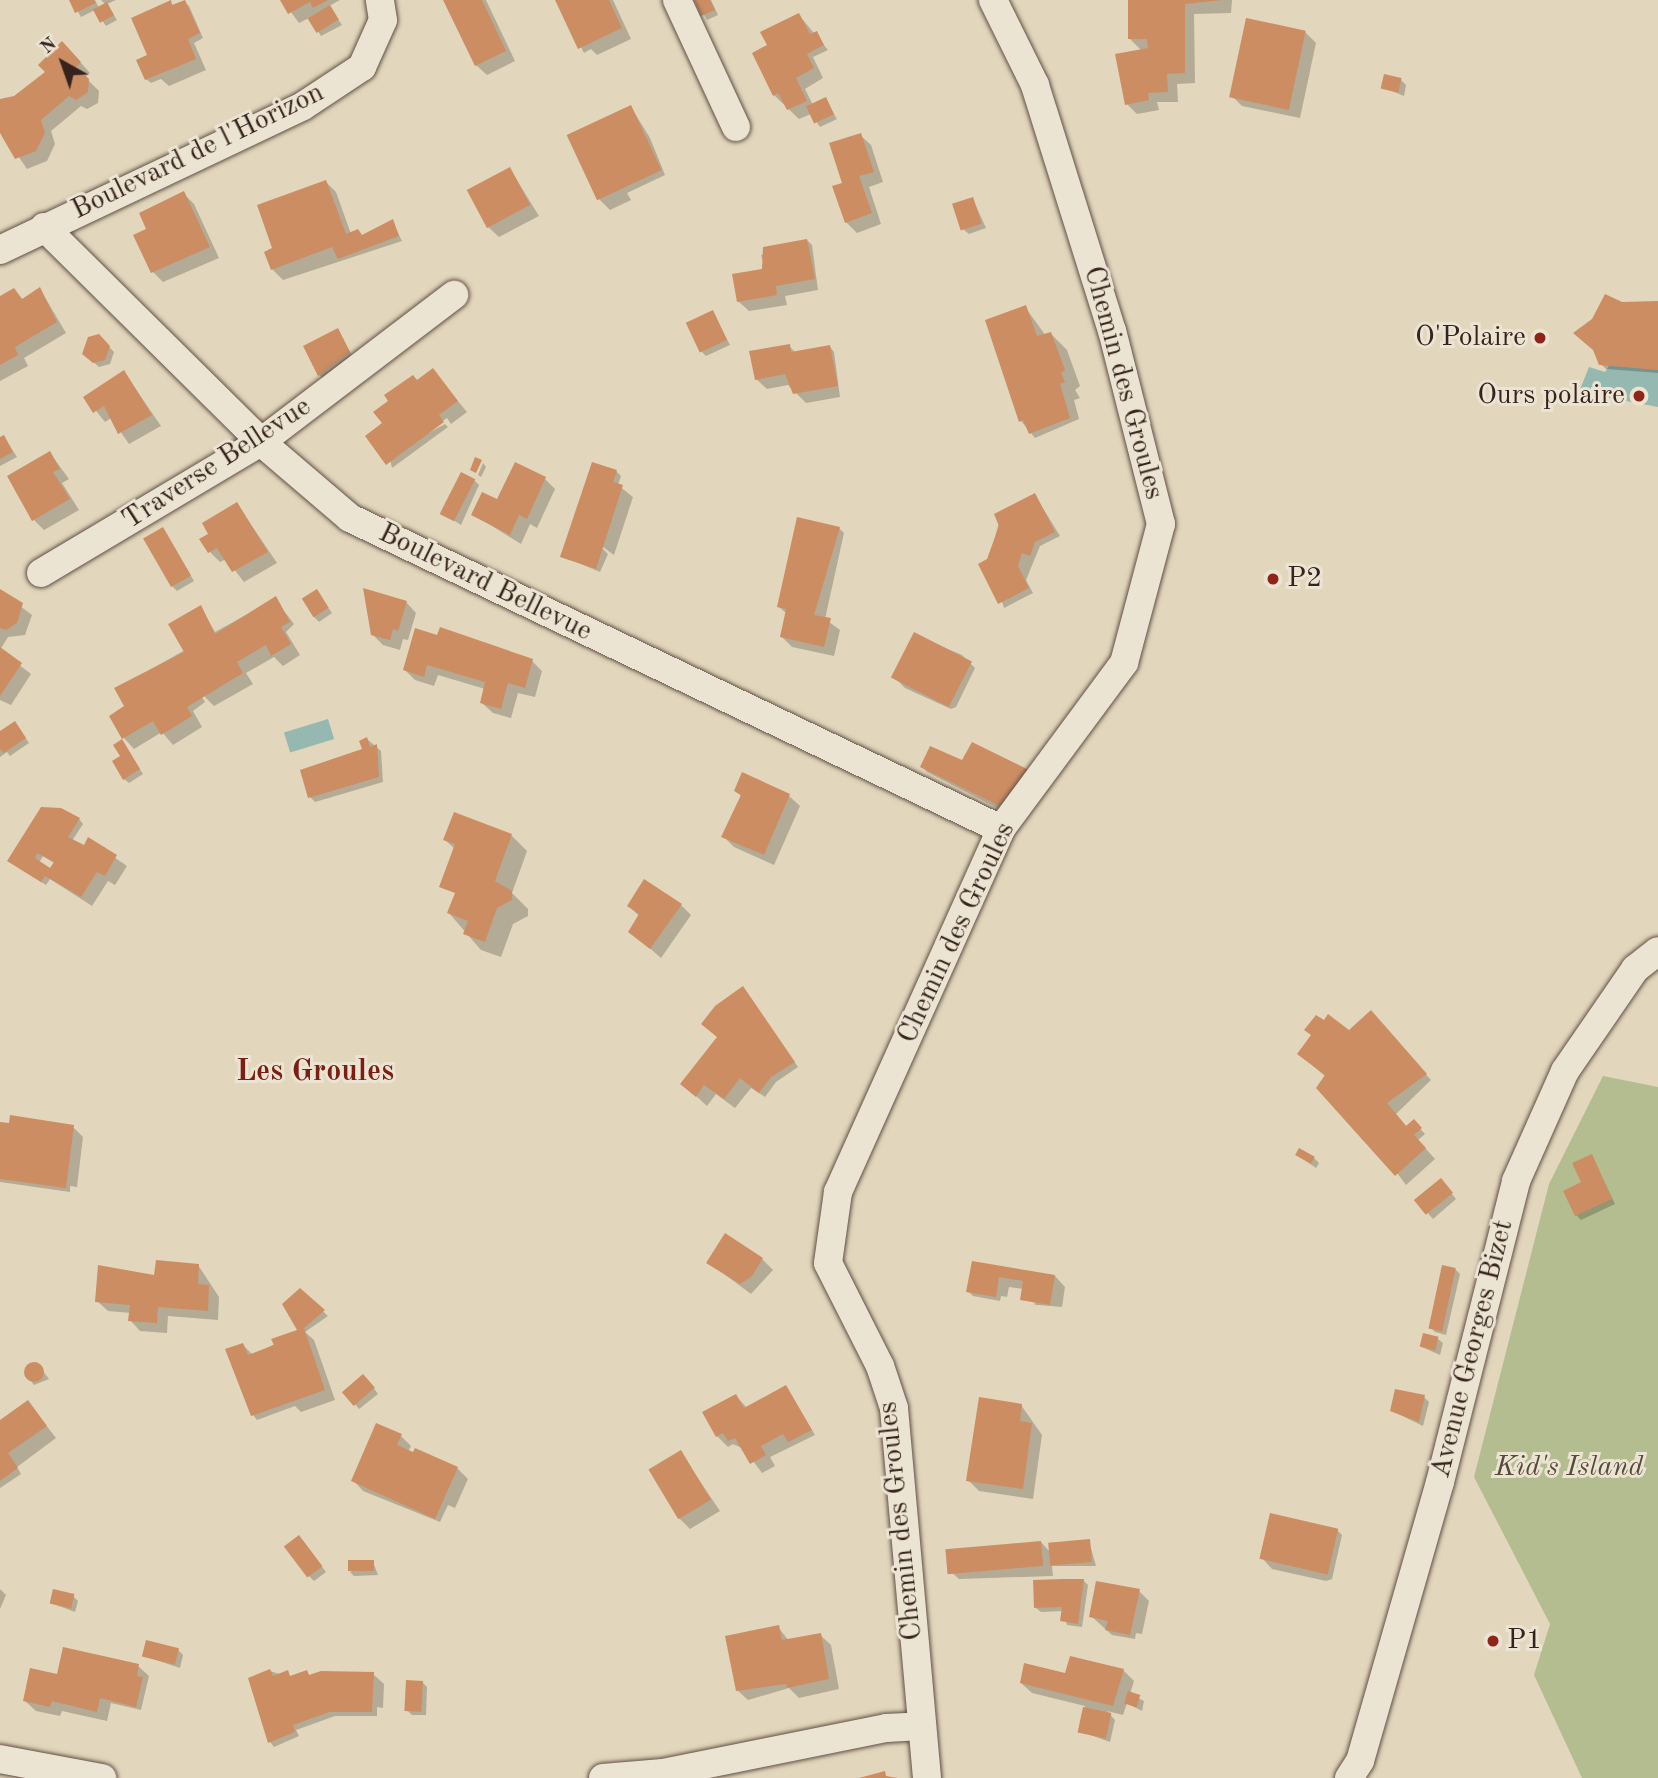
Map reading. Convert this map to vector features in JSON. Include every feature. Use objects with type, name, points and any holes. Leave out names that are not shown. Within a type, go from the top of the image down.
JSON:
[{"type":"street","name":"Boulevard de l'Horizon","points":[[0,250],[303,106],[362,67],[383,19],[380,0]]},
{"type":"street","points":[[677,0],[736,127]]},
{"type":"street","name":"Chemin des Groules","points":[[928,1778],[894,1408],[880,1366],[828,1263],[838,1192],[1001,829],[1124,663],[1161,524],[1112,331],[1035,85],[993,0]]},
{"type":"street","name":"Boulevard Bellevue","points":[[44,227],[261,442],[350,518],[1001,829]]},
{"type":"street","name":"Traverse Bellevue","points":[[41,573],[261,442],[454,295]]},
{"type":"street","name":"Avenue Georges Bizet","points":[[1349,1778],[1360,1761],[1433,1507],[1516,1181],[1565,1071],[1635,969],[1658,951]]},
{"type":"street","points":[[603,1778],[663,1773],[886,1728],[922,1726]]},
{"type":"street","points":[[0,1759],[102,1778]]},
{"type":"green space","name":"Kid's Island","points":[[1603,1076],[1658,1087],[1658,1778],[1582,1778],[1534,1675],[1550,1624],[1474,1477],[1549,1184]]},
{"type":"water","points":[[1612,361],[1658,364],[1658,407],[1579,392],[1589,367],[1605,372]]},
{"type":"water","points":[[328,719],[334,739],[290,753],[284,732]]},
{"type":"building","points":[[69,0],[94,0],[96,3],[75,13]]},
{"type":"building","points":[[171,0],[172,5],[185,0],[200,33],[188,39],[196,59],[145,80],[136,60],[147,55],[131,18]]},
{"type":"building","points":[[280,0],[328,0],[313,8],[310,2],[288,14]]},
{"type":"building","points":[[443,0],[482,0],[506,51],[475,66]]},
{"type":"building","points":[[555,0],[609,0],[622,28],[578,49]]},
{"type":"building","points":[[694,0],[710,0],[715,10],[701,16]]},
{"type":"building","points":[[1128,0],[1222,0],[1185,4],[1185,73],[1167,74],[1168,92],[1148,93],[1149,100],[1125,105],[1115,54],[1148,48],[1147,39],[1128,39]]},
{"type":"building","points":[[107,2],[114,15],[100,23],[93,10]]},
{"type":"building","points":[[330,5],[339,20],[316,33],[308,18]]},
{"type":"building","points":[[799,13],[810,34],[817,31],[824,45],[807,54],[814,68],[796,78],[807,101],[787,110],[778,93],[773,96],[752,53],[767,45],[760,32]]},
{"type":"building","points":[[1246,18],[1306,31],[1289,110],[1229,97]]},
{"type":"building","points":[[62,41],[81,62],[76,67],[89,79],[88,92],[76,100],[69,96],[41,120],[45,133],[36,151],[15,159],[0,133],[0,99],[14,96],[45,72],[38,65]]},
{"type":"building","points":[[1384,74],[1402,78],[1398,93],[1381,89]]},
{"type":"building","points":[[826,97],[834,114],[814,124],[806,106]]},
{"type":"building","points":[[631,105],[661,170],[597,200],[567,135]]},
{"type":"building","points":[[861,133],[874,172],[859,176],[872,213],[845,223],[832,186],[842,183],[829,143]]},
{"type":"building","points":[[510,167],[530,205],[487,228],[467,190]]},
{"type":"building","points":[[326,180],[346,234],[358,229],[362,235],[393,219],[399,236],[338,259],[332,247],[271,270],[264,252],[272,248],[257,205]]},
{"type":"building","points":[[184,191],[210,247],[151,273],[133,235],[146,229],[139,213]]},
{"type":"building","points":[[973,197],[982,224],[961,230],[952,204]]},
{"type":"building","points":[[807,239],[815,279],[776,286],[777,295],[737,302],[732,274],[762,269],[763,247]]},
{"type":"building","points":[[40,287],[57,322],[15,347],[18,355],[0,365],[0,296],[14,288],[22,299]]},
{"type":"building","points":[[1605,294],[1622,302],[1658,301],[1658,370],[1599,365],[1593,350],[1573,333],[1592,319]]},
{"type":"building","points":[[1026,305],[1037,336],[1051,332],[1065,370],[1061,373],[1065,382],[1060,384],[1070,418],[1029,434],[1023,420],[1019,422],[985,320]]},
{"type":"building","points":[[713,310],[727,340],[700,353],[686,323]]},
{"type":"building","points":[[338,328],[350,352],[318,376],[303,346]]},
{"type":"building","points":[[99,334],[110,346],[105,360],[93,363],[82,354],[88,337]]},
{"type":"building","points":[[790,344],[791,352],[830,345],[838,386],[793,394],[785,374],[755,380],[749,351]]},
{"type":"building","points":[[433,368],[458,401],[439,415],[444,422],[386,465],[365,436],[382,423],[373,412],[388,401],[384,395],[413,375],[417,380]]},
{"type":"building","points":[[124,370],[152,415],[118,434],[104,406],[93,413],[83,397]]},
{"type":"building","points":[[4,435],[13,452],[0,459],[0,437]]},
{"type":"building","points":[[50,451],[60,469],[53,472],[70,499],[32,521],[7,476]]},
{"type":"building","points":[[475,457],[482,460],[476,473],[470,470]]},
{"type":"building","points":[[515,462],[546,477],[527,519],[519,515],[510,535],[471,515],[482,492],[497,499]]},
{"type":"building","points":[[592,462],[617,470],[613,482],[623,485],[596,569],[560,557]]},
{"type":"building","points":[[461,472],[475,479],[454,521],[440,514]]},
{"type":"building","points":[[1035,493],[1055,532],[1035,542],[1030,556],[1022,553],[1018,566],[1029,588],[998,604],[978,564],[987,559],[999,526],[994,514]]},
{"type":"building","points":[[237,502],[268,552],[232,572],[217,548],[208,553],[199,539],[208,534],[202,523]]},
{"type":"building","points":[[797,517],[840,527],[814,615],[831,618],[824,647],[780,637],[786,609],[777,607]]},
{"type":"building","points":[[163,527],[191,575],[171,587],[143,538]]},
{"type":"building","points":[[363,588],[407,601],[398,631],[393,629],[390,640],[371,635]]},
{"type":"building","points":[[0,589],[23,603],[17,623],[6,630],[0,628]]},
{"type":"building","points":[[317,589],[329,608],[313,617],[302,599]]},
{"type":"building","points":[[276,596],[290,622],[281,627],[291,644],[271,656],[266,645],[237,662],[243,673],[187,707],[192,716],[161,735],[153,721],[122,739],[109,716],[124,706],[114,688],[184,652],[168,624],[201,605],[215,634]]},
{"type":"building","points":[[440,627],[533,659],[525,688],[508,683],[501,709],[480,703],[485,682],[427,665],[424,677],[403,670],[415,628],[437,635]]},
{"type":"building","points":[[914,632],[972,662],[949,707],[891,677]]},
{"type":"building","points":[[0,647],[22,663],[0,696]]},
{"type":"building","points":[[15,721],[26,738],[4,753],[0,749],[0,731]]},
{"type":"building","points":[[367,737],[370,747],[377,744],[379,777],[308,798],[300,770],[362,749],[359,741]]},
{"type":"building","points":[[122,739],[140,769],[123,780],[112,761],[120,756],[113,745]]},
{"type":"building","points":[[972,742],[1029,770],[1002,807],[920,767],[930,746],[962,760]]},
{"type":"building","points":[[742,772],[790,794],[764,855],[721,837],[741,795],[734,791]]},
{"type":"building","points":[[41,807],[61,808],[80,818],[68,837],[84,845],[88,837],[117,855],[105,876],[97,872],[81,897],[45,876],[41,882],[7,861]],"holes":[[[37,853],[54,862],[50,868],[35,858]]]},
{"type":"building","points":[[454,812],[512,834],[495,881],[512,891],[512,900],[497,908],[485,942],[463,934],[468,921],[447,913],[455,893],[439,887],[455,844],[443,840]]},
{"type":"building","points":[[644,879],[682,904],[650,949],[628,932],[639,914],[627,906]]},
{"type":"building","points":[[743,986],[795,1062],[771,1077],[759,1093],[740,1078],[724,1099],[704,1085],[696,1097],[680,1084],[717,1037],[701,1024],[715,1006]]},
{"type":"building","points":[[1371,1010],[1427,1074],[1387,1103],[1406,1126],[1414,1119],[1422,1128],[1414,1135],[1426,1148],[1395,1176],[1316,1088],[1325,1075],[1297,1054],[1311,1035],[1304,1030],[1316,1015],[1324,1020],[1328,1014],[1349,1030]]},
{"type":"building","points":[[10,1115],[74,1125],[66,1188],[0,1179],[0,1122],[9,1123]]},
{"type":"building","points":[[1299,1148],[1315,1157],[1311,1164],[1295,1155]]},
{"type":"building","points":[[1592,1154],[1612,1199],[1575,1216],[1563,1191],[1581,1182],[1572,1163]]},
{"type":"building","points":[[1441,1178],[1453,1193],[1426,1215],[1414,1200]]},
{"type":"building","points":[[725,1233],[763,1258],[752,1276],[740,1284],[706,1263]]},
{"type":"building","points":[[156,1260],[199,1264],[198,1284],[209,1285],[208,1311],[158,1307],[157,1323],[128,1321],[130,1305],[95,1302],[98,1265],[154,1275]]},
{"type":"building","points":[[972,1261],[1055,1275],[1050,1305],[1020,1300],[1023,1281],[999,1277],[996,1297],[966,1292]]},
{"type":"building","points":[[1442,1265],[1456,1268],[1442,1331],[1428,1329]]},
{"type":"building","points":[[300,1288],[325,1310],[304,1328],[325,1390],[251,1416],[225,1349],[243,1343],[248,1355],[274,1345],[271,1339],[297,1330],[282,1304]]},
{"type":"building","points":[[1423,1333],[1439,1337],[1435,1350],[1420,1347]]},
{"type":"building","points":[[34,1362],[41,1365],[44,1372],[41,1379],[34,1382],[27,1379],[24,1372],[27,1365]]},
{"type":"building","points":[[363,1374],[375,1388],[354,1406],[342,1392]]},
{"type":"building","points":[[786,1385],[812,1430],[788,1442],[783,1434],[761,1446],[766,1455],[750,1464],[735,1438],[728,1441],[723,1433],[716,1437],[702,1412],[736,1394],[744,1408]]},
{"type":"building","points":[[1395,1389],[1425,1395],[1419,1422],[1390,1411]]},
{"type":"building","points":[[979,1397],[1022,1404],[1020,1421],[1032,1423],[1023,1489],[966,1481]]},
{"type":"building","points":[[28,1400],[47,1426],[8,1453],[18,1468],[0,1481],[0,1420]]},
{"type":"building","points":[[376,1423],[402,1434],[397,1445],[413,1452],[415,1448],[458,1467],[435,1519],[351,1481]]},
{"type":"building","points":[[681,1450],[711,1500],[678,1519],[648,1470]]},
{"type":"building","points":[[1270,1513],[1338,1529],[1328,1575],[1259,1559]]},
{"type":"building","points":[[299,1535],[322,1566],[307,1578],[284,1546]]},
{"type":"building","points":[[1090,1539],[1092,1562],[1050,1566],[1048,1543]]},
{"type":"building","points":[[1041,1541],[1043,1566],[948,1574],[945,1549]]},
{"type":"building","points":[[348,1560],[374,1560],[374,1571],[348,1571]]},
{"type":"building","points":[[1084,1579],[1078,1624],[1060,1621],[1062,1607],[1034,1608],[1033,1580]]},
{"type":"building","points":[[1096,1581],[1140,1589],[1130,1635],[1105,1630],[1108,1621],[1089,1617]]},
{"type":"building","points":[[53,1589],[74,1594],[71,1609],[50,1604]]},
{"type":"building","points":[[779,1625],[782,1640],[821,1633],[829,1679],[787,1688],[786,1684],[736,1691],[725,1636]]},
{"type":"building","points":[[146,1640],[179,1648],[175,1665],[142,1656]]},
{"type":"building","points":[[63,1647],[139,1664],[137,1676],[143,1677],[136,1707],[100,1698],[97,1712],[52,1701],[50,1707],[23,1701],[30,1668],[57,1674]]},
{"type":"building","points":[[1070,1656],[1124,1669],[1113,1706],[1020,1683],[1024,1663],[1065,1673]]},
{"type":"building","points":[[270,1669],[273,1676],[288,1670],[290,1676],[307,1670],[309,1675],[321,1671],[374,1672],[372,1712],[329,1712],[293,1725],[295,1732],[268,1743],[248,1678]]},
{"type":"building","points":[[406,1680],[423,1681],[421,1712],[404,1711]]},
{"type":"building","points":[[1128,1691],[1140,1695],[1136,1707],[1124,1703]]},
{"type":"building","points":[[1083,1707],[1111,1713],[1106,1738],[1078,1732]]},
{"type":"building","points":[[885,1771],[886,1776],[898,1778],[859,1778]]},
{"type":"place","name":"O'Polaire","points":[[1540,338]]},
{"type":"place","name":"Ours polaire","points":[[1639,396]]},
{"type":"place","name":"P2","points":[[1273,579]]},
{"type":"place","name":"P1","points":[[1493,1641]]},
{"type":"district","name":"Les Groules","points":[[315,1072]]}]
